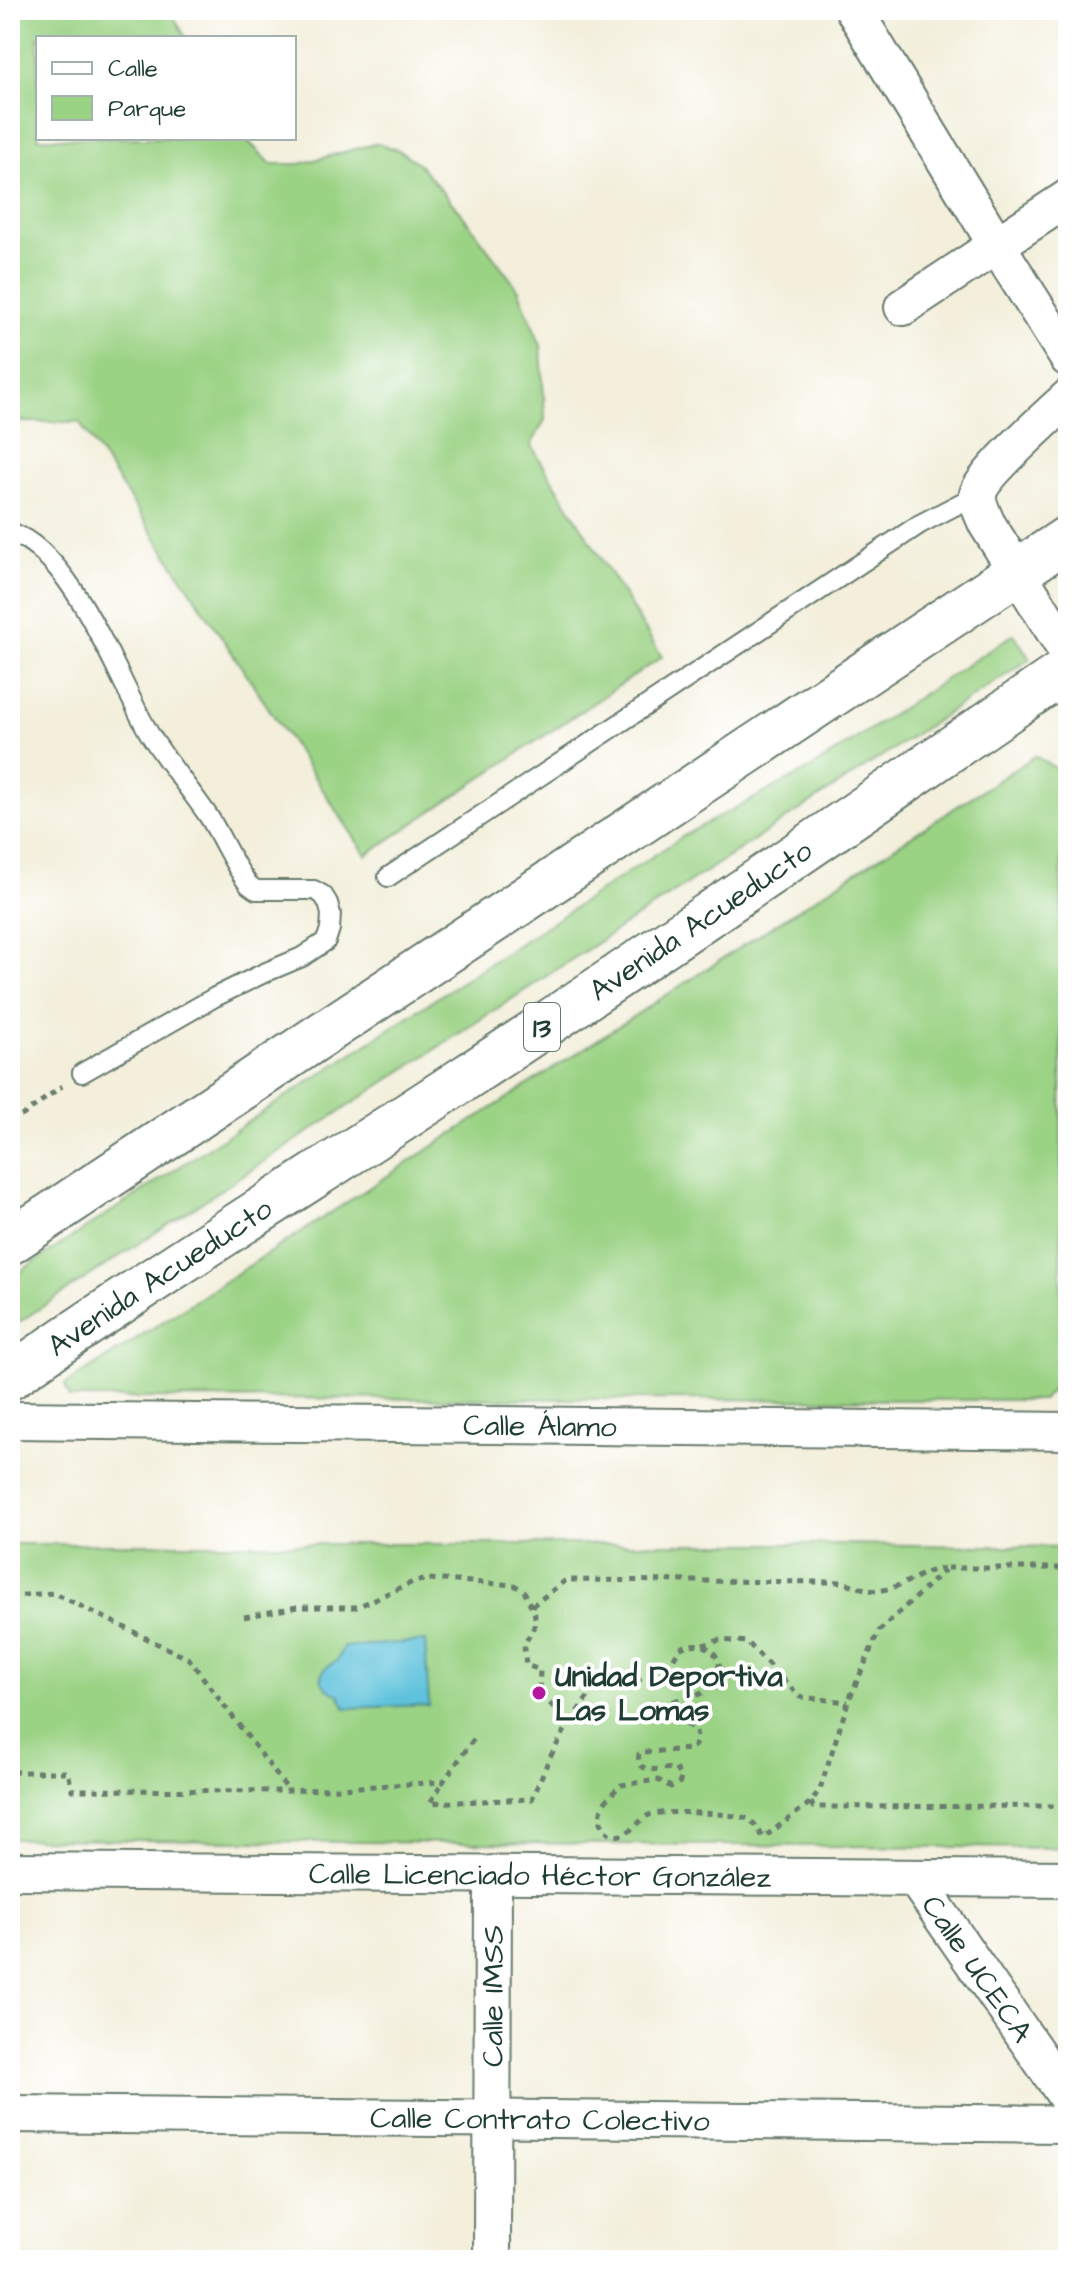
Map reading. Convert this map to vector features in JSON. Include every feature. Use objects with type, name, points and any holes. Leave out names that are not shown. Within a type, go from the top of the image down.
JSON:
[{"type":"main road","points":[[10,1242],[1068,538]]},
{"type":"main road","name":"Avenida Acueducto","points":[[10,1377],[84,1325],[638,963],[1068,669]]},
{"type":"street","points":[[854,10],[1068,358]]},
{"type":"street","points":[[903,307],[1068,198]]},
{"type":"street","points":[[1068,398],[987,478],[978,494],[987,524],[1068,653]]},
{"type":"street","name":"Calle Álamo","points":[[10,1420],[1068,1431]]},
{"type":"street","name":"Calle Licenciado Héctor González","points":[[10,1871],[1068,1879]]},
{"type":"street","name":"Calle IMSS","points":[[492,2260],[493,1874]]},
{"type":"street","name":"Calle UCECA","points":[[915,1878],[1068,2099]]},
{"type":"street","name":"Calle Contrato Colectivo","points":[[10,2114],[1068,2124]]},
{"type":"lane","points":[[388,877],[920,524],[978,494]]},
{"type":"lane","points":[[10,532],[31,541],[57,567],[77,596],[150,734],[207,815],[249,885],[256,890],[314,890],[323,895],[331,914],[326,941],[302,957],[215,997],[82,1073]]},
{"type":"path","points":[[10,1121],[82,1073]]},
{"type":"path","points":[[476,1736],[430,1803],[532,1799],[569,1723],[596,1686],[660,1677],[679,1649],[691,1644],[707,1646],[720,1663],[719,1675],[705,1691],[678,1700],[672,1707],[677,1719],[695,1729],[696,1745],[691,1749],[644,1752],[639,1754],[638,1759],[639,1765],[646,1769],[675,1768],[681,1777],[680,1782],[671,1787],[658,1780],[621,1785],[604,1804],[600,1814],[604,1830],[611,1835],[622,1834],[648,1816],[660,1813],[724,1815],[746,1818],[757,1826],[763,1838],[811,1802],[820,1789],[848,1702],[879,1631],[947,1568]]},
{"type":"path","points":[[532,1606],[566,1580],[826,1582],[846,1583],[868,1591],[896,1587],[933,1569],[1068,1568]]},
{"type":"path","points":[[244,1617],[297,1607],[357,1607],[413,1582],[429,1579],[514,1585],[524,1591],[535,1615],[534,1627],[524,1645],[526,1665],[540,1670],[539,1692],[569,1723]]},
{"type":"path","points":[[10,1596],[54,1593],[189,1659],[289,1791]]},
{"type":"path","points":[[702,1646],[720,1640],[747,1642],[800,1697],[848,1702]]},
{"type":"path","points":[[12,1772],[68,1772],[72,1790],[289,1791],[443,1782]]},
{"type":"path","points":[[811,1802],[813,1807],[1060,1806],[1068,1802]]},
{"type":"green space","points":[[10,10],[170,10],[185,36],[36,36],[36,140],[247,140],[271,164],[300,164],[377,143],[398,150],[418,163],[518,289],[541,346],[545,420],[531,445],[662,657],[366,855],[79,422],[10,422]]},
{"type":"green space","points":[[1014,634],[1030,659],[10,1328],[10,1278],[688,833],[810,769]]},
{"type":"green space","points":[[1035,756],[1062,772],[1061,1382],[1042,1400],[70,1398],[65,1385]]},
{"type":"green space","name":"Unidad Deportiva Las Lomas","points":[[10,1544],[1068,1547],[1068,1848],[10,1839]]},
{"type":"water","points":[[425,1641],[429,1705],[345,1708],[339,1694],[323,1683],[322,1673],[337,1661],[343,1647]]},
{"type":"place","name":"Unidad Deportiva Las Lomas","points":[[539,1693]]}]
